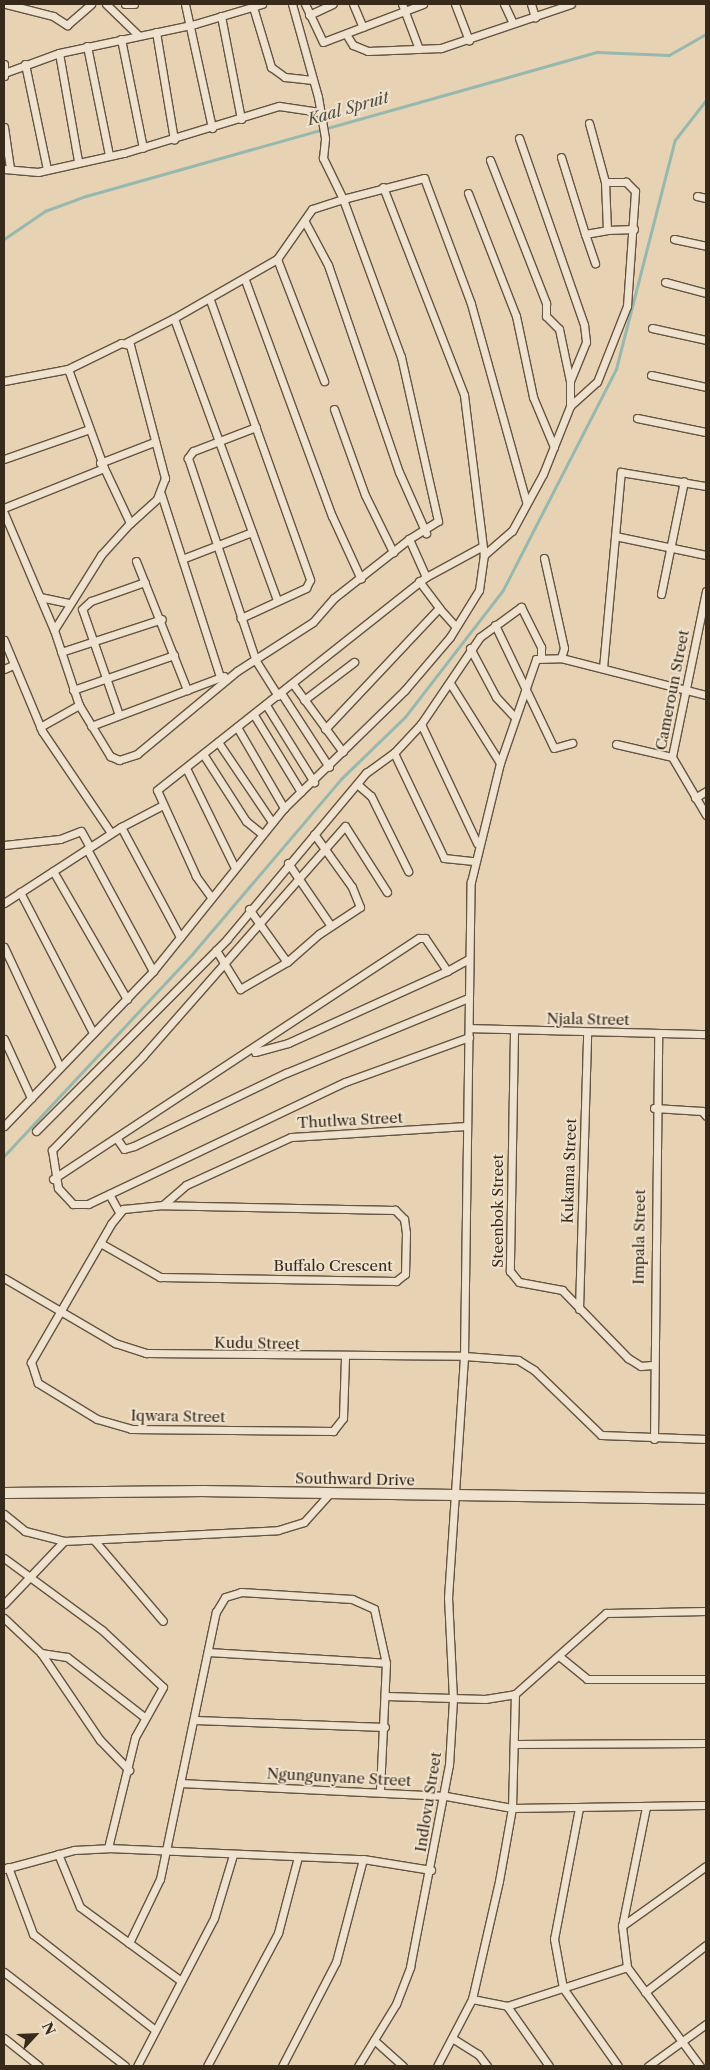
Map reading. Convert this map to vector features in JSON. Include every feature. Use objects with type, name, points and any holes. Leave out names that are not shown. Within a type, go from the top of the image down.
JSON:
[{"type":"main road","name":"Southward Drive","points":[[4,1493],[330,1493],[706,1498]]},
{"type":"street","points":[[4,9],[6,4],[53,16],[67,26],[91,4]]},
{"type":"street","points":[[106,4],[138,35]]},
{"type":"street","points":[[125,4],[134,4]]},
{"type":"street","points":[[185,4],[212,128]]},
{"type":"street","points":[[4,64],[5,74],[25,64],[59,53],[190,25],[262,4]]},
{"type":"street","points":[[4,514],[54,630],[79,705],[111,757],[130,758],[237,671],[313,622],[334,598],[361,579],[409,539],[426,533],[438,516],[410,387],[344,199],[325,163],[325,138],[313,80],[292,4]]},
{"type":"street","points":[[306,4],[321,42],[363,27],[403,7],[422,4]]},
{"type":"street","points":[[310,15],[334,4]]},
{"type":"street","points":[[353,4],[363,27]]},
{"type":"street","points":[[455,4],[469,40]]},
{"type":"street","points":[[504,4],[513,23]]},
{"type":"street","points":[[531,4],[535,17]]},
{"type":"street","points":[[346,34],[353,45],[368,51],[419,49],[469,40],[513,23],[572,4]]},
{"type":"street","points":[[253,7],[274,72],[313,80]]},
{"type":"street","points":[[403,7],[419,49]]},
{"type":"street","points":[[221,16],[241,119]]},
{"type":"street","points":[[156,32],[174,140]]},
{"type":"street","points":[[121,39],[143,148]]},
{"type":"street","points":[[87,46],[109,155]]},
{"type":"street","points":[[59,53],[78,161]]},
{"type":"street","points":[[25,64],[47,169]]},
{"type":"street","points":[[4,127],[7,169],[47,169],[174,140],[285,105],[320,116]]},
{"type":"street","points":[[589,123],[605,182],[607,230]]},
{"type":"street","points":[[520,138],[584,325],[586,342],[570,381]]},
{"type":"street","points":[[561,157],[595,263]]},
{"type":"street","points":[[484,554],[507,538],[554,447],[570,406],[570,381],[559,329],[546,316],[546,303],[490,160]]},
{"type":"street","points":[[4,381],[68,369],[127,342],[210,300],[277,259],[305,222],[312,209],[419,176],[426,181],[471,304],[526,501]]},
{"type":"street","points":[[570,406],[597,382],[627,306],[634,228],[633,185],[605,182]]},
{"type":"street","points":[[4,1126],[154,971],[234,866],[284,808],[314,782],[404,690],[456,627],[480,588],[484,554],[481,547],[464,395],[383,187]]},
{"type":"street","points":[[468,193],[516,316],[533,397],[554,447]]},
{"type":"street","points":[[697,196],[706,198]]},
{"type":"street","points":[[305,222],[328,265],[399,472],[426,533]]},
{"type":"street","points":[[585,234],[634,228]]},
{"type":"street","points":[[674,239],[706,246]]},
{"type":"street","points":[[277,259],[324,382]]},
{"type":"street","points":[[245,280],[332,516],[361,579]]},
{"type":"street","points":[[665,282],[706,293]]},
{"type":"street","points":[[210,300],[310,580],[306,588],[242,618]]},
{"type":"street","points":[[174,318],[277,600]]},
{"type":"street","points":[[652,328],[706,340]]},
{"type":"street","points":[[127,342],[154,442],[164,471],[161,494],[220,677]]},
{"type":"street","points":[[68,369],[87,430],[130,523]]},
{"type":"street","points":[[651,375],[706,387]]},
{"type":"street","points":[[334,409],[365,495],[393,552]]},
{"type":"street","points":[[637,418],[706,432]]},
{"type":"street","points":[[256,427],[187,456],[256,660],[329,767]]},
{"type":"street","points":[[4,459],[87,430]]},
{"type":"street","points":[[4,508],[154,442]]},
{"type":"street","points":[[606,668],[620,472],[706,486]]},
{"type":"street","points":[[661,594],[684,481]]},
{"type":"street","points":[[54,630],[68,603],[101,555],[130,523],[161,494]]},
{"type":"street","points":[[182,559],[252,532]]},
{"type":"street","points":[[615,536],[706,555]]},
{"type":"street","points":[[409,539],[423,579],[439,608],[456,627]]},
{"type":"street","points":[[211,897],[161,806],[157,790],[254,715],[423,579],[481,547]]},
{"type":"street","points":[[544,558],[564,648],[561,658]]},
{"type":"street","points":[[136,561],[162,619],[187,690]]},
{"type":"street","points":[[119,715],[95,641],[83,611],[84,605],[145,582]]},
{"type":"street","name":"Cameroun Street","points":[[706,592],[672,757],[706,815]]},
{"type":"street","points":[[40,597],[68,603]]},
{"type":"street","points":[[325,729],[439,608]]},
{"type":"street","points":[[36,1131],[216,950],[357,784],[394,753],[421,724],[450,683],[470,648],[512,610],[522,608],[541,647],[541,657],[561,658],[606,668],[685,691],[706,695]]},
{"type":"street","points":[[61,652],[162,619]]},
{"type":"street","points":[[495,625],[554,748],[572,743]]},
{"type":"street","points":[[4,640],[40,727],[111,834]]},
{"type":"street","points":[[470,648],[496,697],[514,715]]},
{"type":"street","points":[[73,690],[174,655]]},
{"type":"street","name":"Indlovu Street","points":[[358,2066],[404,1986],[446,1796],[453,1699],[448,1598],[464,1356],[468,998],[474,861],[477,843],[514,715],[532,663],[541,657]]},
{"type":"street","points":[[304,700],[354,662]]},
{"type":"street","points":[[4,669],[13,665]]},
{"type":"street","points":[[91,726],[237,671]]},
{"type":"street","points":[[450,683],[500,763]]},
{"type":"street","points":[[293,684],[343,752]]},
{"type":"street","points":[[40,727],[79,705]]},
{"type":"street","points":[[266,705],[314,782]]},
{"type":"street","points":[[254,715],[301,792]]},
{"type":"street","points":[[421,724],[477,843]]},
{"type":"street","points":[[237,727],[284,808]]},
{"type":"street","points":[[218,742],[272,822]]},
{"type":"street","points":[[616,744],[672,757]]},
{"type":"street","points":[[394,753],[444,858],[474,861]]},
{"type":"street","points":[[203,754],[246,820],[262,834]]},
{"type":"street","points":[[186,768],[234,866]]},
{"type":"street","points":[[357,784],[371,796],[408,871]]},
{"type":"street","points":[[695,798],[706,791]]},
{"type":"street","points":[[4,903],[88,848],[161,806]]},
{"type":"street","points":[[387,892],[348,826],[324,848],[225,965],[52,1150],[53,1179],[78,1205],[109,1194],[345,1082],[469,1037]]},
{"type":"street","points":[[121,828],[180,937]]},
{"type":"street","points":[[4,845],[60,839],[81,831],[88,848],[154,971]]},
{"type":"street","points":[[216,950],[240,990],[287,962],[361,903],[314,834]]},
{"type":"street","points":[[288,863],[331,926]]},
{"type":"street","points":[[53,871],[126,1000]]},
{"type":"street","points":[[20,892],[93,1033]]},
{"type":"street","points":[[249,909],[262,923],[287,962]]},
{"type":"street","points":[[53,1179],[118,1139],[249,1053],[315,1003],[421,937],[447,970]]},
{"type":"street","points":[[4,947],[60,1067]]},
{"type":"street","points":[[249,1053],[288,1043],[470,959]]},
{"type":"street","points":[[118,1139],[124,1149],[134,1146],[286,1073],[468,998]]},
{"type":"street","name":"Njala Street","points":[[469,1028],[514,1032],[706,1034]]},
{"type":"street","name":"Steenbok Street","points":[[514,1032],[510,1271],[519,1282],[554,1285],[628,1358],[641,1366],[652,1365]]},
{"type":"street","name":"Kukama Street","points":[[579,1309],[587,1033]]},
{"type":"street","name":"Impala Street","points":[[654,1439],[652,1365],[654,1108],[658,1034]]},
{"type":"street","points":[[4,1039],[31,1098]]},
{"type":"street","points":[[654,1108],[702,1111],[706,1116]]},
{"type":"street","name":"Thutlwa Street","points":[[162,1205],[186,1185],[291,1137],[467,1126]]},
{"type":"street","points":[[61,1311],[102,1244],[119,1212],[109,1194]]},
{"type":"street","name":"Buffalo Crescent","points":[[102,1244],[160,1277],[396,1281],[404,1277],[404,1220],[395,1210],[162,1205],[132,1206],[119,1212]]},
{"type":"street","name":"Kudu Street","points":[[4,1278],[115,1343],[146,1354],[345,1358],[464,1356]]},
{"type":"street","name":"Iqwara Street","points":[[61,1311],[34,1356],[33,1377],[97,1419],[120,1428],[333,1431],[343,1418],[345,1358]]},
{"type":"street","points":[[464,1356],[523,1362],[601,1435],[654,1439],[706,1439]]},
{"type":"street","points":[[4,1516],[30,1533],[64,1541],[288,1529],[304,1522],[330,1493]]},
{"type":"street","points":[[94,1540],[163,1621]]},
{"type":"street","points":[[4,1604],[64,1541]]},
{"type":"street","points":[[4,1558],[102,1630],[161,1683],[161,1695],[144,1717],[108,1848]]},
{"type":"street","points":[[129,1943],[156,1889],[216,1612],[234,1593],[362,1600],[374,1609],[386,1663],[386,1696],[380,1792]]},
{"type":"street","points":[[386,1696],[453,1699],[514,1694],[606,1613],[706,1611]]},
{"type":"street","points":[[4,1618],[41,1654],[100,1740],[129,1770]]},
{"type":"street","points":[[208,1652],[386,1663]]},
{"type":"street","points":[[41,1654],[67,1657],[144,1717]]},
{"type":"street","points":[[559,1656],[587,1679],[706,1679]]},
{"type":"street","points":[[437,2066],[472,1999],[512,1808],[515,1744],[514,1694]]},
{"type":"street","points":[[194,1720],[384,1727]]},
{"type":"street","points":[[515,1744],[706,1743]]},
{"type":"street","name":"Ngungunyane Street","points":[[180,1783],[446,1796],[512,1808],[706,1806]]},
{"type":"street","points":[[646,1807],[622,1926],[627,1967],[700,2066]]},
{"type":"street","points":[[580,1808],[557,1910],[554,1939],[563,1988],[618,2066]]},
{"type":"street","points":[[155,2030],[33,1934],[6,1868],[58,1854],[108,1848],[363,1859],[431,1870]]},
{"type":"street","points":[[58,1854],[80,1907],[181,1981]]},
{"type":"street","points":[[137,2066],[214,1918],[233,1854]]},
{"type":"street","points":[[207,2066],[278,1933],[298,1857]]},
{"type":"street","points":[[282,2066],[336,1962],[363,1859]]},
{"type":"street","points":[[622,1926],[706,1866]]},
{"type":"street","points":[[645,1992],[706,1945]]},
{"type":"street","points":[[472,1999],[507,2006],[627,1967]]},
{"type":"street","points":[[4,1972],[125,2066]]},
{"type":"street","points":[[507,2006],[548,2066]]},
{"type":"street","points":[[648,2066],[706,2024]]},
{"type":"street","points":[[4,2038],[39,2066]]},
{"type":"street","points":[[452,2038],[478,2054],[487,2066]]},
{"type":"street","points":[[374,2040],[403,2066]]},
{"type":"waterway","name":"Kaal Spruit","points":[[4,239],[45,211],[86,196],[597,52],[669,55],[706,34]]},
{"type":"waterway","points":[[4,1156],[193,953],[341,779],[405,717],[503,590],[616,369],[675,140],[706,100]]}]
